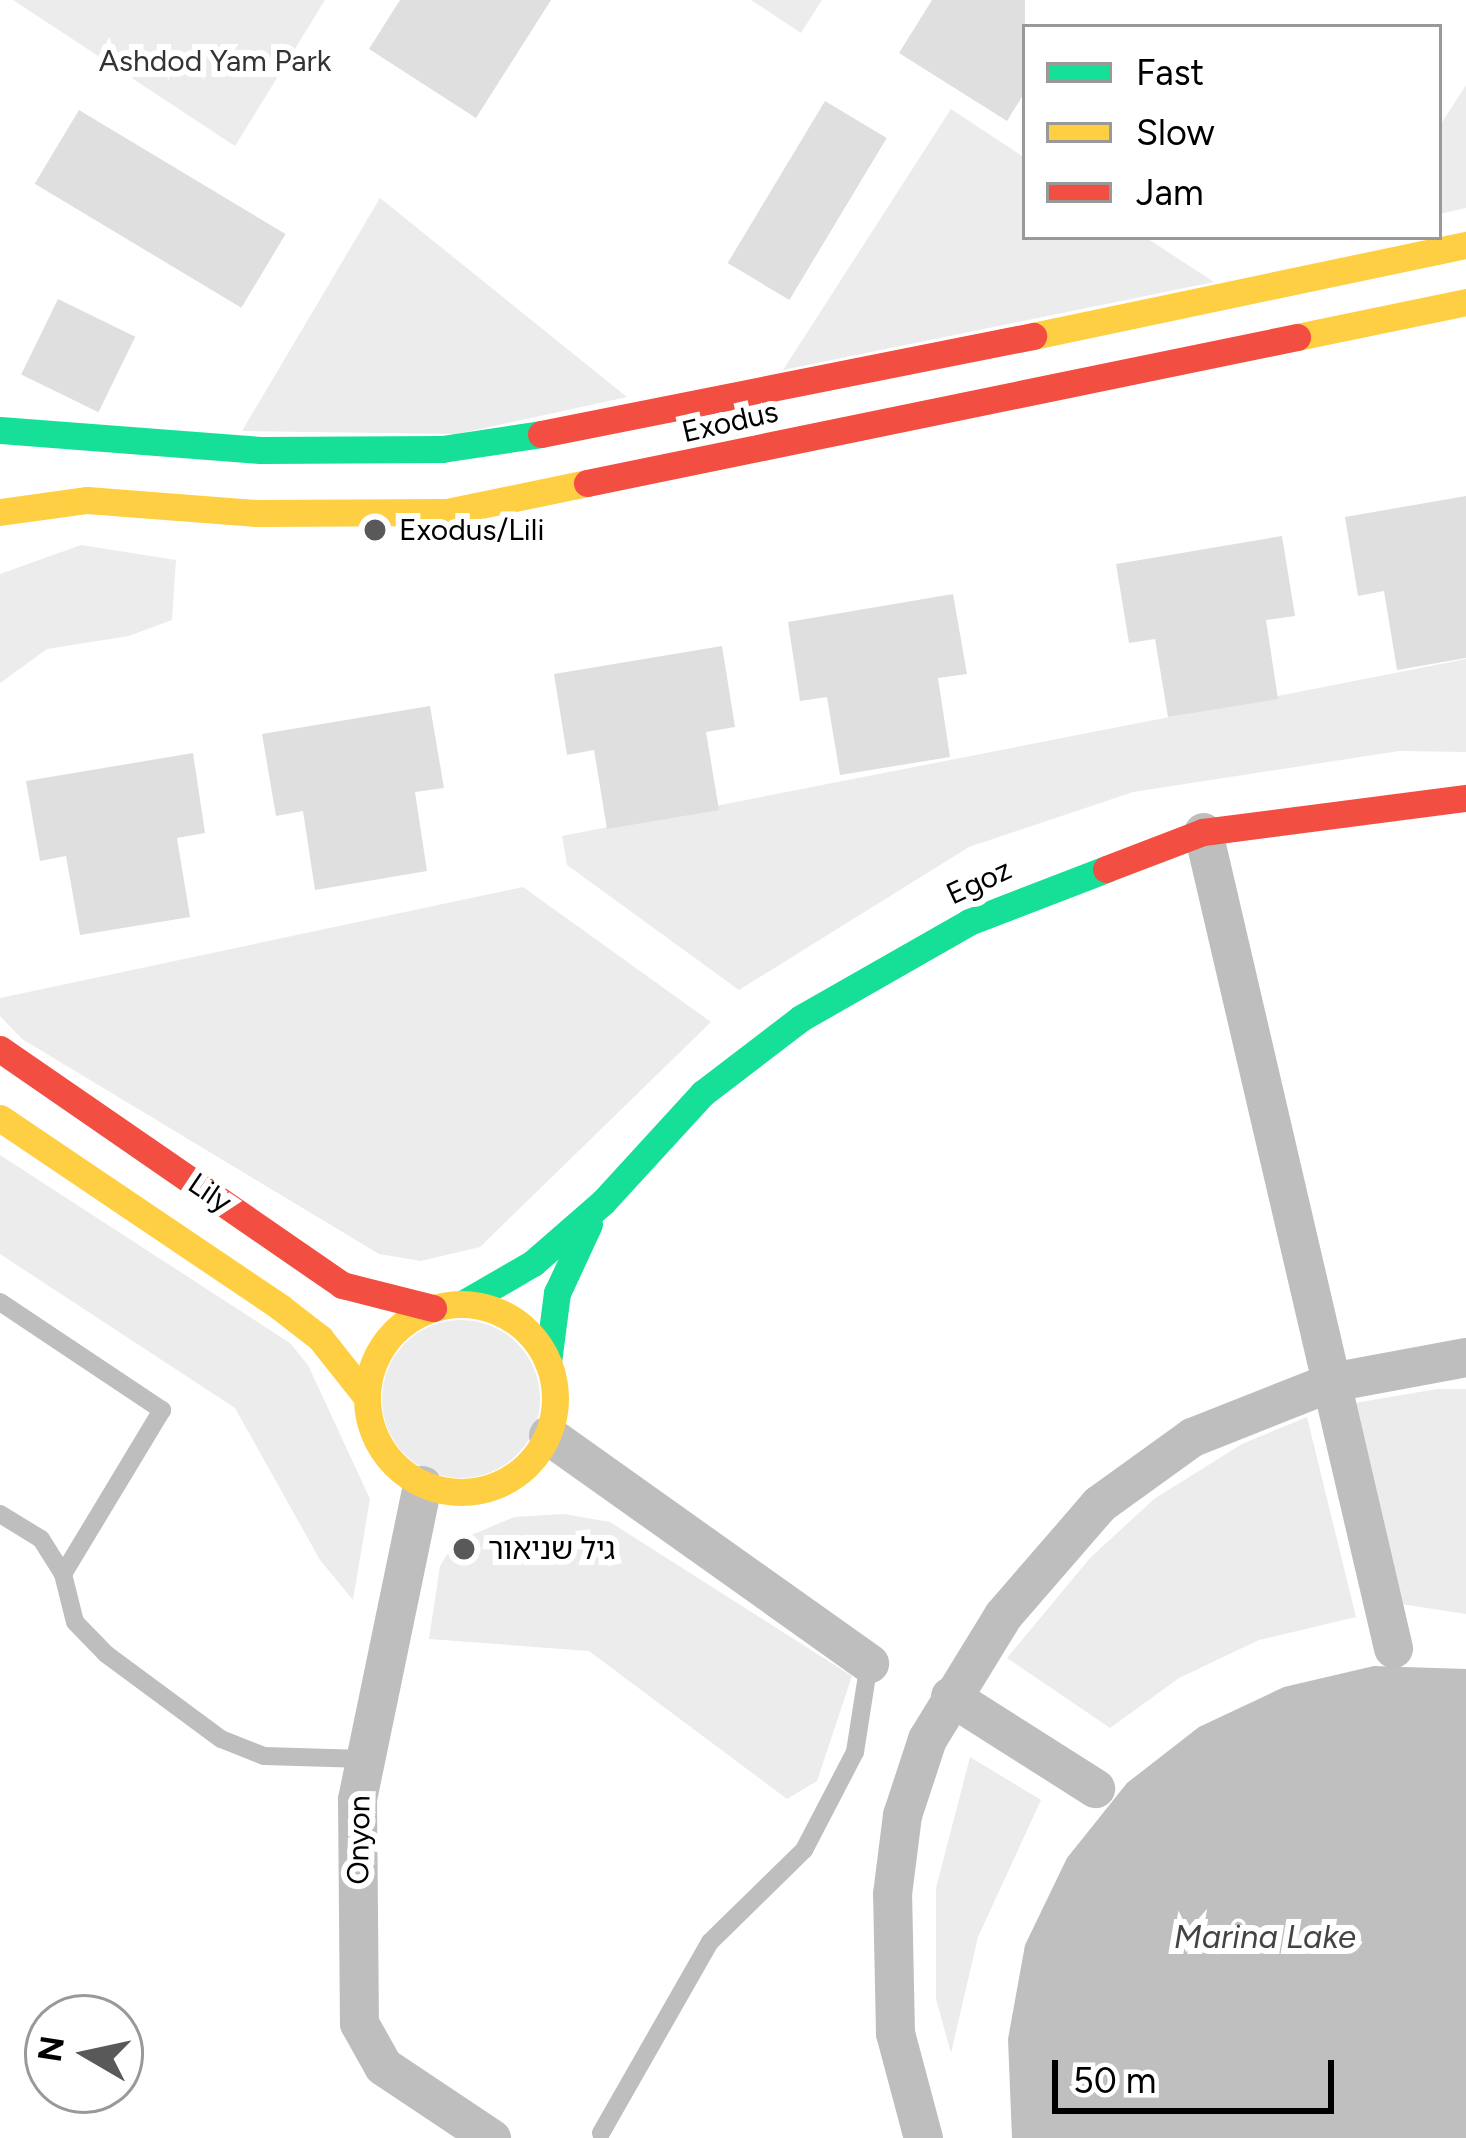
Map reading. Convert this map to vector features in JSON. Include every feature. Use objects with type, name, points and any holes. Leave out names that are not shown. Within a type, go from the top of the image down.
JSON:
[{"type":"street","name":"Exodus","points":[[0,430],[260,450],[442,449],[610,424],[1466,245]]},
{"type":"street","name":"Exodus","points":[[0,512],[87,500],[257,513],[463,509],[1466,302]]},
{"type":"street","name":"Egoz","points":[[464,1304],[504,1285],[603,1202],[703,1093],[881,968],[1050,886],[1202,832],[1466,799]]},
{"type":"street","points":[[1202,832],[1394,1648]]},
{"type":"street","name":"Lily","points":[[0,1049],[342,1285],[433,1308]]},
{"type":"street","name":"Lily","points":[[0,1118],[280,1307],[320,1338],[366,1396]]},
{"type":"street","name":"Egoz","points":[[548,1362],[557,1293],[572,1249],[603,1202]]},
{"type":"street","points":[[464,1304],[514,1320],[548,1362],[554,1411],[548,1435],[512,1478],[483,1490],[422,1485],[381,1448],[366,1396],[385,1341],[433,1308],[464,1304]]},
{"type":"street","points":[[923,2138],[895,2033],[892,1894],[902,1815],[950,1696],[1004,1615],[1099,1504],[1192,1437],[1331,1382],[1466,1357]]},
{"type":"street","points":[[548,1435],[869,1663]]},
{"type":"street","name":"Onyon","points":[[422,1485],[364,1759],[357,1822],[366,2044],[383,2066],[490,2138]]},
{"type":"street","points":[[950,1696],[1095,1788]]},
{"type":"lane","points":[[0,1302],[162,1410],[63,1574]]},
{"type":"lane","points":[[0,1514],[40,1539],[63,1574],[75,1622],[221,1739],[265,1756],[364,1759]]},
{"type":"lane","points":[[601,2133],[710,1942],[804,1850],[855,1752],[869,1663]]},
{"type":"green space","name":"Ashdod Yam Park","points":[[13,0],[325,0],[235,146]]},
{"type":"green space","points":[[751,0],[822,0],[801,33]]},
{"type":"green space","points":[[1466,85],[1466,208],[1442,213],[1442,122]]},
{"type":"green space","points":[[951,109],[1022,156],[1022,240],[1150,240],[1214,282],[783,370]]},
{"type":"green space","points":[[380,198],[627,397],[457,434],[242,431]]},
{"type":"green space","points":[[81,545],[176,560],[172,620],[129,636],[47,649],[0,683],[0,574]]},
{"type":"green space","points":[[1466,659],[1466,752],[1399,751],[1133,792],[969,847],[739,990],[567,865],[562,836]]},
{"type":"green space","points":[[523,887],[711,1022],[480,1247],[421,1261],[379,1254],[22,1039],[0,1016],[0,998]]},
{"type":"green space","points":[[0,1155],[290,1343],[308,1365],[370,1499],[353,1600],[320,1560],[235,1408],[0,1254]]},
{"type":"green space","points":[[461,1320],[491,1326],[517,1343],[534,1369],[540,1399],[534,1429],[517,1455],[491,1472],[461,1478],[431,1472],[405,1455],[388,1429],[382,1399],[388,1369],[405,1343],[431,1326]]},
{"type":"green space","points":[[1437,1389],[1466,1389],[1466,1614],[1401,1604],[1355,1403]]},
{"type":"green space","points":[[1307,1417],[1356,1617],[1259,1640],[1179,1678],[1110,1728],[1007,1658],[1090,1558],[1154,1499],[1242,1444]]},
{"type":"green space","points":[[564,1514],[610,1522],[852,1676],[817,1781],[787,1799],[589,1651],[429,1639],[440,1566],[455,1542],[514,1517]]},
{"type":"green space","points":[[970,1757],[1041,1800],[978,1937],[951,2053],[936,1999],[936,1888]]},
{"type":"water","name":"Marina Lake","points":[[1374,1666],[1466,1669],[1466,2138],[1012,2138],[1008,2039],[1025,1945],[1067,1858],[1127,1783],[1199,1727],[1284,1687]]},
{"type":"building","points":[[400,0],[551,0],[476,118],[369,49]]},
{"type":"building","points":[[932,0],[1025,0],[1022,97],[1007,121],[899,53]]},
{"type":"building","points":[[825,101],[887,138],[789,300],[728,263]]},
{"type":"building","points":[[79,110],[286,234],[241,308],[35,184]]},
{"type":"building","points":[[58,299],[135,337],[98,412],[21,374]]},
{"type":"building","points":[[1466,496],[1466,658],[1397,670],[1384,591],[1358,596],[1345,517]]},
{"type":"building","points":[[1282,536],[1295,616],[1266,620],[1278,699],[1168,717],[1155,639],[1129,643],[1116,564]]},
{"type":"building","points":[[953,594],[967,674],[938,678],[950,757],[840,775],[827,697],[800,701],[788,622]]},
{"type":"building","points":[[722,646],[735,727],[706,732],[719,810],[607,829],[594,750],[567,755],[554,674]]},
{"type":"building","points":[[430,706],[444,788],[415,792],[427,871],[315,890],[303,811],[276,816],[262,734]]},
{"type":"building","points":[[193,753],[205,833],[177,838],[190,917],[80,935],[66,856],[40,861],[26,781]]},
{"type":"traffic: fast","points":[[0,430],[260,450],[442,449],[541,434]]},
{"type":"traffic: fast","points":[[464,1303],[533,1263],[603,1202],[703,1093],[801,1018],[969,922],[1106,869]]},
{"type":"traffic: fast","points":[[548,1362],[557,1293],[589,1224]]},
{"type":"traffic: slow","points":[[1033,336],[1466,245]]},
{"type":"traffic: slow","points":[[1297,337],[1466,302]]},
{"type":"traffic: slow","points":[[0,512],[87,500],[257,513],[447,512],[587,483]]},
{"type":"traffic: slow","points":[[0,1118],[280,1307],[320,1338],[366,1396]]},
{"type":"traffic: slow","points":[[461,1304],[497,1311],[527,1332],[548,1362],[555,1398],[548,1434],[527,1464],[497,1485],[461,1492],[425,1485],[395,1464],[374,1434],[367,1398],[374,1362],[395,1332],[425,1311],[461,1304]]},
{"type":"traffic: jam","points":[[541,434],[1033,336]]},
{"type":"traffic: jam","points":[[587,483],[1297,337]]},
{"type":"traffic: jam","points":[[1106,869],[1203,832],[1466,798]]},
{"type":"traffic: jam","points":[[0,1049],[342,1285],[433,1308]]},
{"type":"place","name":"Exodus/Lili","points":[[375,530]]},
{"type":"place","name":"גיל שניאור","points":[[464,1549]]}]
